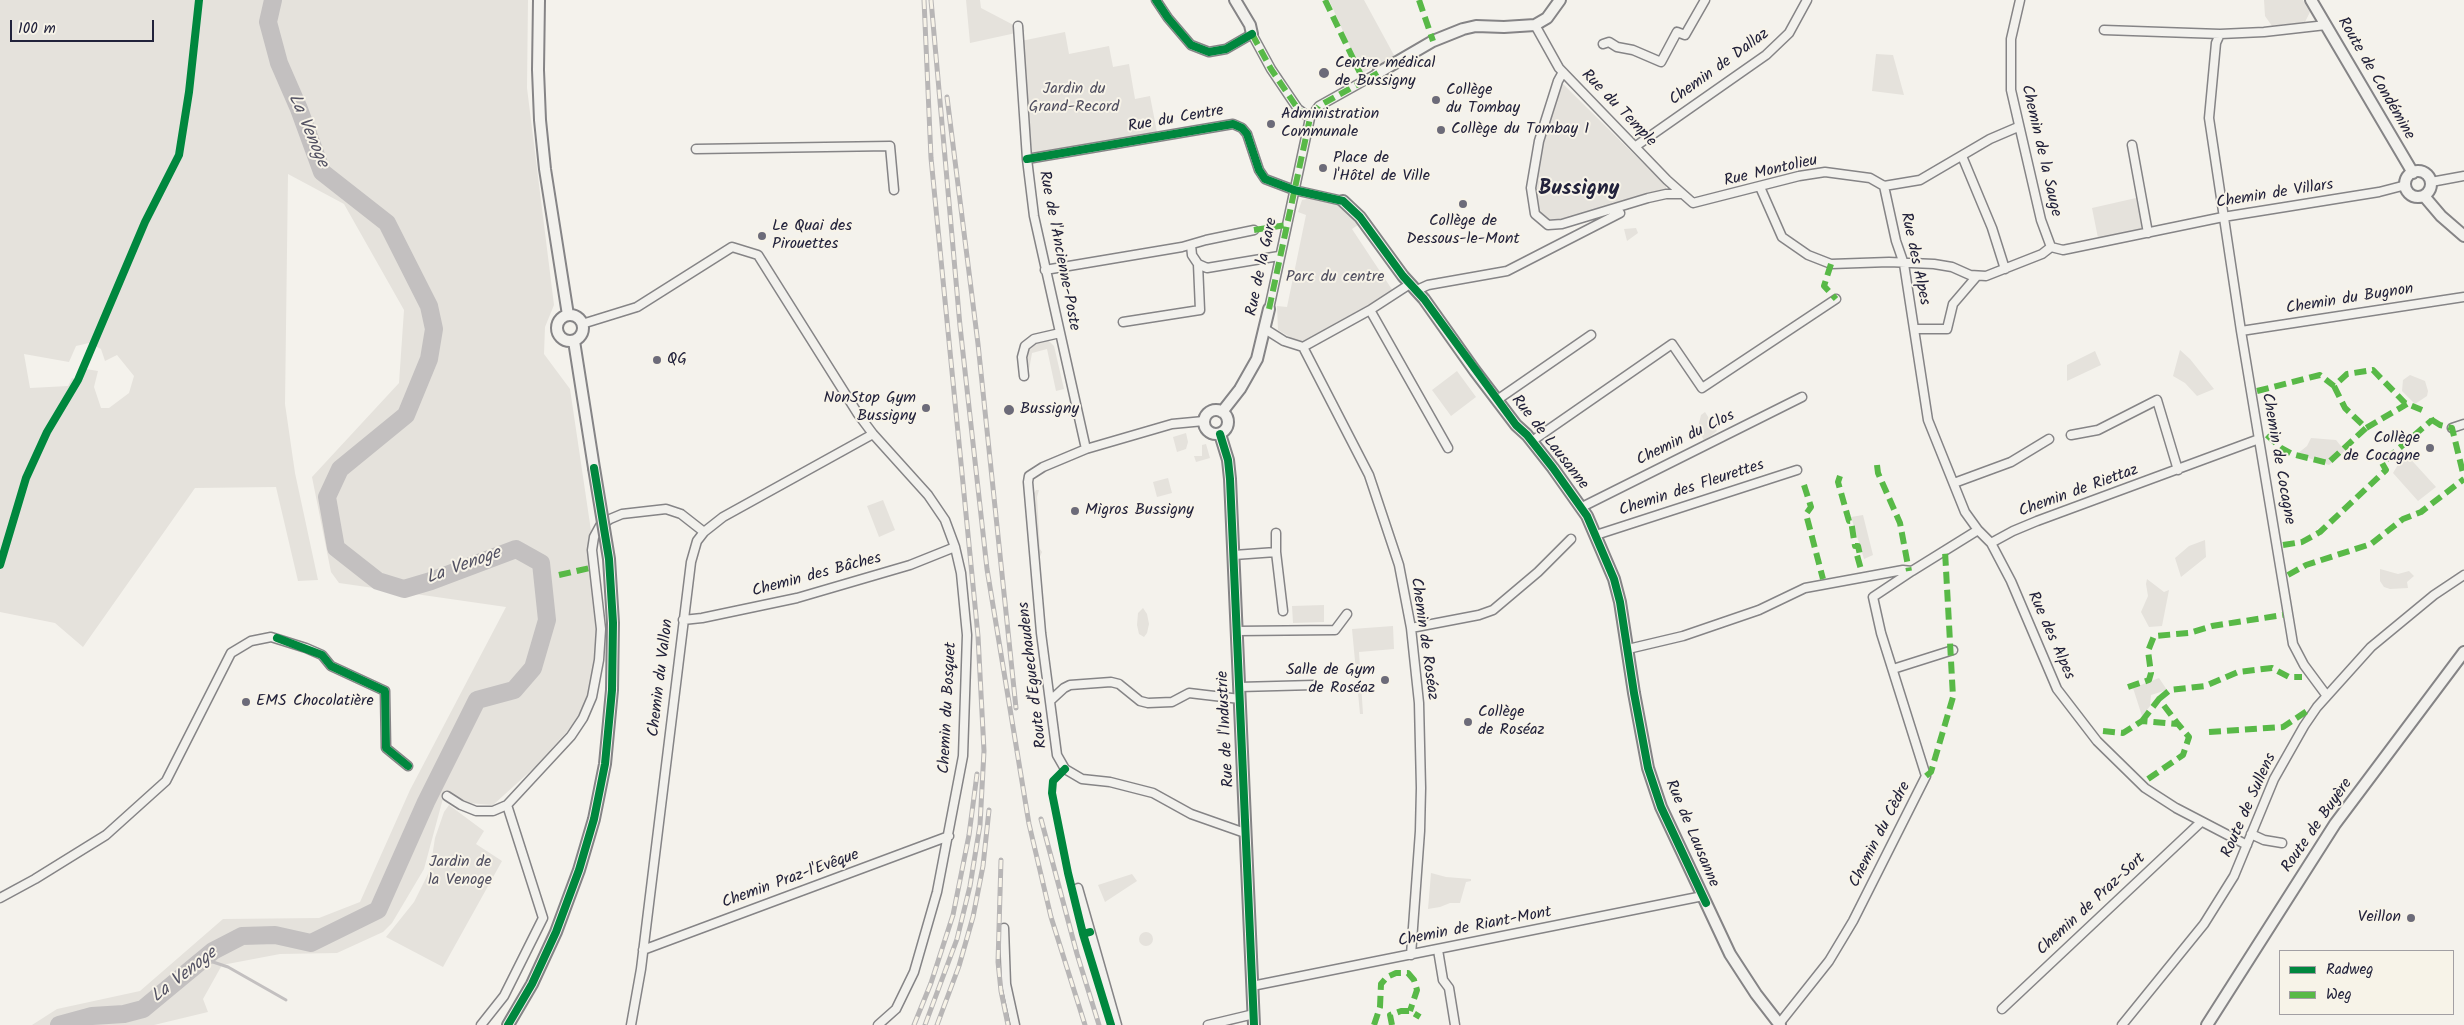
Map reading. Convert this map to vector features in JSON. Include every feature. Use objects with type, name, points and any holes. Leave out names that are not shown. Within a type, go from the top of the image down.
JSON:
[{"type":"street","points":[[539,0],[540,120],[545,169],[568,315]]},
{"type":"street","points":[[1156,0],[1191,45],[1209,52],[1226,49],[1252,34]]},
{"type":"street","points":[[1235,0],[1250,25],[1252,34],[1271,69],[1298,109],[1310,118],[1319,106],[1434,41],[1463,29],[1476,26],[1504,28],[1535,25],[1547,18],[1560,0]]},
{"type":"street","points":[[1603,44],[1609,42],[1617,47],[1634,50],[1661,62],[1677,32],[1685,34],[1705,0]]},
{"type":"street","name":"Chemin de Dallaz","points":[[1636,146],[1766,55],[1789,33],[1807,0]]},
{"type":"street","name":"Chemin de la Sauge","points":[[2020,0],[2011,39],[2011,90],[2018,127],[2034,184],[2046,238],[2051,247]]},
{"type":"street","name":"Route de Condémine","points":[[2311,0],[2413,173]]},
{"type":"street","name":"Rue du Temple","points":[[1535,25],[1547,49],[1563,72],[1693,203]]},
{"type":"street","points":[[2104,30],[2220,34],[2264,32],[2326,25]]},
{"type":"street","name":"Rue de l'Ancienne-Poste","points":[[1018,26],[1027,159],[1034,216],[1086,449]]},
{"type":"street","name":"Chemin de Cocagne","points":[[2220,34],[2216,43],[2209,118],[2241,331],[2293,644],[2304,665],[2327,696]]},
{"type":"street","points":[[1563,72],[1558,81],[1539,141],[1531,188],[1535,214],[1548,225],[1562,224],[1648,198],[1666,194],[1682,194]]},
{"type":"street","name":"Rue de la Gare","points":[[1222,412],[1250,374],[1257,359],[1265,330],[1279,256],[1310,118]]},
{"type":"street","name":"Rue du Centre","points":[[1027,159],[1233,124],[1242,128],[1247,134],[1258,170],[1266,179],[1294,190]]},
{"type":"street","points":[[1884,186],[1920,180],[1996,135],[2018,127]]},
{"type":"street","points":[[2132,145],[2148,233]]},
{"type":"street","points":[[696,149],[890,146],[894,190]]},
{"type":"street","points":[[1962,156],[1992,228],[2005,270]]},
{"type":"street","name":"Rue Montolieu","points":[[1693,203],[1799,176],[1825,172],[1868,177],[1884,186]]},
{"type":"street","points":[[2424,196],[2429,191],[2431,182],[2426,174],[2413,173],[2408,178],[2406,185],[2412,195],[2424,196],[2441,216],[2464,236]]},
{"type":"street","points":[[2431,182],[2464,176]]},
{"type":"street","name":"Chemin de Villars","points":[[2051,247],[2064,250],[2223,217],[2379,192],[2406,185]]},
{"type":"street","points":[[1760,186],[1782,237],[1808,255],[1831,264],[1889,262],[1934,264],[1952,267],[1978,276],[1994,274],[2005,270],[2042,254],[2051,247]]},
{"type":"street","name":"Rue des Alpes","points":[[1884,186],[1896,241],[1904,264],[1928,420],[1965,512],[1978,530],[1991,543],[2011,582],[2057,689],[2097,741],[2145,788],[2201,822],[2247,845]]},
{"type":"street","name":"Rue de Lausanne","points":[[1294,190],[1343,201],[1360,217],[1497,400],[1532,441],[1582,507],[1614,579],[1648,768],[1661,806],[1730,954],[1756,994],[1780,1024]]},
{"type":"street","points":[[1265,330],[1284,341],[1303,347],[1413,287],[1507,271],[1620,213]]},
{"type":"street","points":[[1045,270],[1191,245],[1254,230]]},
{"type":"street","points":[[1123,322],[1200,310],[1198,264],[1192,255],[1191,245]]},
{"type":"street","name":"Chemin du Bosquet","points":[[582,324],[637,307],[732,247],[758,255],[765,263],[873,434],[928,495],[945,520],[955,547],[961,573],[967,635],[963,756],[937,892],[914,972],[896,1009],[878,1025]]},
{"type":"street","points":[[1198,264],[1207,268],[1279,256]]},
{"type":"street","points":[[1915,329],[1947,329],[1953,304],[1978,276]]},
{"type":"street","name":"Chemin du Bugnon","points":[[2241,331],[2464,297]]},
{"type":"street","points":[[1532,441],[1672,344],[1702,388],[1836,299]]},
{"type":"street","points":[[1370,310],[1448,448]]},
{"type":"street","points":[[568,315],[576,317],[582,324],[582,332],[574,341]]},
{"type":"street","points":[[568,315],[558,323],[557,331],[562,338],[574,341]]},
{"type":"street","points":[[1024,376],[1022,357],[1025,346],[1034,339],[1060,333]]},
{"type":"street","points":[[1497,400],[1592,335]]},
{"type":"street","points":[[508,1025],[532,984],[556,932],[579,870],[594,819],[605,764],[612,690],[613,623],[608,559],[574,341]]},
{"type":"street","name":"Chemin de Roséaz","points":[[1303,347],[1369,475],[1399,565],[1411,628],[1418,703],[1421,788],[1420,830],[1411,955]]},
{"type":"street","name":"Chemin du Clos","points":[[1582,507],[1802,397]]},
{"type":"street","points":[[2071,435],[2098,430],[2157,400],[2178,470]]},
{"type":"street","points":[[1217,410],[1222,412],[1228,423],[1220,434],[1210,433],[1204,426],[1208,413],[1217,410]]},
{"type":"street","points":[[1086,449],[1172,424],[1204,421]]},
{"type":"street","points":[[2452,428],[2464,424]]},
{"type":"street","name":"Chemin du Vallon","points":[[631,1025],[643,950],[683,620],[692,556],[697,540],[723,517],[873,434]]},
{"type":"street","name":"Rue de l'Industrie","points":[[1220,434],[1228,460],[1234,555],[1254,1020]]},
{"type":"street","points":[[1954,483],[2011,462],[2048,439]]},
{"type":"street","name":"Chemin de Riettaz","points":[[1991,543],[2028,524],[2259,439]]},
{"type":"street","name":"Route d'Eguechaudens","points":[[1086,449],[1038,469],[1029,476],[1028,482],[1041,633],[1057,755],[1065,769],[1082,780],[1110,782],[1153,793],[1191,814],[1245,833]]},
{"type":"street","name":"Chemin des Fleurettes","points":[[1596,535],[1797,470]]},
{"type":"street","points":[[447,796],[461,805],[476,811],[493,811],[507,805],[571,736],[583,718],[592,697],[599,660],[601,629],[592,550],[594,537],[600,526],[622,514],[666,509],[681,514],[704,532]]},
{"type":"street","name":"Chemin du Cèdre","points":[[1780,1024],[1829,960],[1853,921],[1926,776],[1892,669],[1873,598],[1978,530]]},
{"type":"street","points":[[1276,533],[1282,611]]},
{"type":"street","points":[[1411,628],[1479,615],[1493,610],[1538,572],[1571,539]]},
{"type":"street","name":"Chemin des Bâches","points":[[683,620],[702,618],[797,598],[910,565],[955,547]]},
{"type":"street","points":[[1234,555],[1276,552]]},
{"type":"street","name":"Chemin du Cèdre","points":[[1628,649],[1683,636],[1776,602],[1805,588],[1903,570],[1912,571]]},
{"type":"street","name":"Route de Sullens","points":[[2122,1025],[2204,924],[2234,876],[2274,779],[2304,726],[2327,696],[2371,647],[2434,595],[2464,576]]},
{"type":"street","points":[[1237,631],[1335,630],[1347,614]]},
{"type":"street","points":[[0,898],[35,880],[106,835],[166,781],[231,653],[251,641],[271,637],[306,648],[322,655],[331,666],[385,692],[386,748],[408,766]]},
{"type":"street","points":[[1892,669],[1953,650]]},
{"type":"street","name":"Route de Buyère","points":[[2207,1025],[2335,824],[2464,652]]},
{"type":"street","points":[[1051,700],[1070,685],[1111,682],[1119,684],[1140,701],[1148,703],[1172,702],[1189,693],[1240,698]]},
{"type":"street","name":"Rue de l'Industrie","points":[[1239,687],[1314,685]]},
{"type":"street","points":[[481,1025],[504,996],[543,918],[507,805]]},
{"type":"street","name":"Chemin de Praz-Sort","points":[[2002,1009],[2201,822]]},
{"type":"street","points":[[2251,834],[2264,840],[2282,843]]},
{"type":"street","name":"Chemin Praz-l'Evêque","points":[[643,950],[949,836]]},
{"type":"street","points":[[1078,888],[1117,1025]]},
{"type":"street","name":"Chemin de Riant-Mont","points":[[1252,986],[1703,896]]},
{"type":"street","points":[[1004,928],[1006,984],[1016,1025]]},
{"type":"street","points":[[1438,950],[1443,980],[1449,988],[1455,1025]]},
{"type":"street","points":[[1208,1025],[1254,1020]]},
{"type":"green space","points":[[0,0],[528,0],[527,88],[554,305],[545,327],[544,354],[570,389],[602,605],[593,679],[579,718],[536,766],[493,805],[468,803],[445,791],[424,869],[392,923],[383,932],[337,953],[280,954],[222,965],[203,999],[208,1012],[154,1025],[32,1025],[57,1009],[140,991],[223,919],[319,918],[360,902],[410,790],[506,607],[339,583],[331,572],[312,477],[399,383],[404,310],[344,204],[288,174],[285,404],[295,473],[318,580],[298,581],[276,487],[195,488],[83,647],[55,623],[0,612]],"holes":[[[89,343],[101,349],[105,361],[117,355],[134,376],[129,393],[109,408],[101,408],[94,387],[98,371],[86,369],[79,380],[72,378],[68,386],[30,388],[24,354],[69,362],[76,346]]]},
{"type":"green space","points":[[966,0],[980,0],[981,8],[1025,31],[970,43]]},
{"type":"green space","points":[[1329,0],[1364,0],[1395,57],[1362,73]]},
{"type":"green space","points":[[2264,0],[2303,0],[2310,12],[2305,22],[2272,26],[2265,16]]},
{"type":"green space","name":"Jardin du Grand-Record","points":[[1065,32],[1069,54],[1109,46],[1113,67],[1129,64],[1135,99],[1150,96],[1157,132],[1031,154],[1021,41]]},
{"type":"green space","points":[[1876,54],[1893,55],[1904,95],[1872,91]]},
{"type":"green space","points":[[1561,82],[1666,186],[1666,194],[1560,222],[1552,222],[1542,217],[1536,206],[1535,188],[1544,135]]},
{"type":"green space","name":"Parc du centre","points":[[1311,198],[1340,205],[1358,225],[1352,229],[1393,291],[1300,343],[1278,330],[1277,306],[1287,307],[1306,215],[1298,212],[1302,200]]},
{"type":"green space","points":[[2136,198],[2143,228],[2098,238],[2092,208]]},
{"type":"green space","points":[[1636,228],[1638,233],[1627,241],[1624,229]]},
{"type":"green space","points":[[1048,340],[1054,346],[1064,389],[1056,391],[1047,349],[1032,353],[1029,370],[1026,355],[1029,347],[1035,343]]},
{"type":"green space","points":[[2180,350],[2190,359],[2214,389],[2197,396],[2185,383],[2173,376]]},
{"type":"green space","points":[[2095,351],[2101,365],[2067,381],[2067,365]]},
{"type":"green space","points":[[1457,371],[1476,397],[1451,416],[1432,390]]},
{"type":"green space","points":[[2410,375],[2425,381],[2428,391],[2427,396],[2415,404],[2402,391],[2403,380]]},
{"type":"green space","points":[[1705,412],[1717,431],[1704,441],[1698,427],[1701,415]]},
{"type":"green space","points":[[1186,433],[1188,442],[1186,449],[1177,452],[1173,437]]},
{"type":"green space","points":[[2311,438],[2336,440],[2345,451],[2329,465],[2297,454],[2307,446]]},
{"type":"green space","points":[[1206,444],[1210,458],[1196,462],[1194,456],[1202,456],[1202,445]]},
{"type":"green space","points":[[2405,453],[2436,487],[2418,501],[2393,473]]},
{"type":"green space","points":[[1168,478],[1172,493],[1157,497],[1153,482]]},
{"type":"green space","points":[[1036,490],[1039,490],[1037,497],[1040,549],[1042,552],[1039,559],[1033,495]]},
{"type":"green space","points":[[883,500],[895,530],[879,537],[867,506]]},
{"type":"green space","points":[[1863,515],[1873,555],[1864,559],[1851,517]]},
{"type":"green space","points":[[2205,540],[2206,557],[2181,577],[2175,558],[2189,546]]},
{"type":"green space","points":[[2380,569],[2398,574],[2409,571],[2414,576],[2407,582],[2408,588],[2390,589],[2384,587],[2380,581]]},
{"type":"green space","points":[[2147,579],[2164,592],[2169,590],[2162,626],[2149,627],[2141,612],[2148,596]]},
{"type":"green space","points":[[1324,605],[1324,622],[1293,623],[1292,606]]},
{"type":"green space","points":[[1143,608],[1147,614],[1149,624],[1144,637],[1139,634],[1137,625],[1138,613]]},
{"type":"green space","points":[[1393,626],[1394,649],[1359,652],[1363,714],[1360,714],[1352,629]]},
{"type":"green space","points":[[2159,678],[2167,690],[2151,695],[2150,706],[2142,716],[2133,688]]},
{"type":"green space","name":"Jardin de la Venoge","points":[[449,805],[484,831],[476,844],[502,861],[443,967],[386,937],[414,902],[430,870],[435,838],[444,812]]},
{"type":"green space","points":[[1431,873],[1446,877],[1471,879],[1471,881],[1466,882],[1460,903],[1450,903],[1428,909]]},
{"type":"green space","points":[[1132,874],[1137,881],[1105,902],[1098,885]]},
{"type":"green space","points":[[1146,932],[1151,934],[1153,939],[1151,944],[1146,946],[1141,944],[1139,939],[1141,934]]},
{"type":"waterway","name":"La Venoge","points":[[59,1025],[92,1016],[124,1014],[143,1009],[213,951],[242,936],[275,935],[311,943],[378,910],[426,802],[477,700],[514,690],[533,668],[547,620],[541,563],[516,549],[431,581],[404,589],[378,581],[336,548],[327,497],[340,469],[406,415],[429,359],[434,329],[429,306],[387,223],[322,172],[299,109],[279,63],[268,22],[273,0]]},
{"type":"waterway","points":[[204,959],[228,967],[286,1000]]},
{"type":"railway","points":[[924,0],[931,158],[978,636],[984,751],[980,825],[970,886],[957,939],[925,1025]]},
{"type":"railway","points":[[931,0],[960,326],[987,569],[1029,824],[1051,917],[1085,1025]]},
{"type":"railway","points":[[947,97],[978,344],[1016,708]]},
{"type":"railway","points":[[914,1025],[931,983],[953,915],[969,835],[977,774]]},
{"type":"railway","points":[[937,1025],[959,966],[973,917],[983,866],[989,810]]},
{"type":"railway","points":[[1041,819],[1077,954],[1099,1025]]},
{"type":"railway","points":[[1001,860],[998,962],[1001,991],[1008,1025]]},
{"type":"marked path","points":[[1325,0],[1361,75]]},
{"type":"marked path","points":[[1419,0],[1433,41]]},
{"type":"marked path","points":[[1252,34],[1271,69],[1298,109],[1310,118]]},
{"type":"marked path","points":[[1269,309],[1310,118],[1319,106],[1378,73]]},
{"type":"marked path","points":[[1254,230],[1286,225]]},
{"type":"marked path","points":[[1831,264],[1824,286],[1836,299]]},
{"type":"marked path","points":[[2257,391],[2320,375],[2334,386],[2347,374],[2373,370],[2405,403],[2422,410]]},
{"type":"marked path","points":[[2334,386],[2345,408],[2366,428],[2407,404]]},
{"type":"marked path","points":[[2283,545],[2302,542],[2320,532],[2386,470],[2382,463],[2432,420],[2431,418]]},
{"type":"marked path","points":[[2432,420],[2440,425],[2452,428],[2464,477]]},
{"type":"marked path","points":[[2267,435],[2281,448],[2292,454],[2328,463],[2366,428]]},
{"type":"marked path","points":[[1877,465],[1878,473],[1900,523],[1909,571]]},
{"type":"marked path","points":[[1840,476],[1838,482],[1849,521],[1851,521],[1855,546],[1858,546],[1860,555],[1857,555],[1862,573]]},
{"type":"marked path","points":[[2288,575],[2306,565],[2371,544],[2403,519],[2421,512],[2464,479]]},
{"type":"marked path","points":[[1804,485],[1811,507],[1806,514],[1823,579]]},
{"type":"marked path","points":[[1926,776],[1931,772],[1953,697],[1945,551]]},
{"type":"marked path","points":[[559,575],[594,567]]},
{"type":"marked path","points":[[2128,687],[2149,680],[2151,673],[2148,651],[2154,636],[2189,633],[2212,626],[2283,615]]},
{"type":"marked path","points":[[2159,699],[2170,690],[2205,686],[2238,672],[2272,668],[2289,677],[2302,677]]},
{"type":"marked path","points":[[2103,731],[2123,733],[2142,721],[2178,724],[2159,699],[2142,721]]},
{"type":"marked path","points":[[2209,732],[2283,727],[2307,711]]},
{"type":"marked path","points":[[2148,779],[2183,755],[2189,737],[2178,724]]},
{"type":"marked path","points":[[1374,1025],[1380,1007],[1381,984],[1387,977],[1396,973],[1408,973],[1414,980],[1417,990],[1410,1011]]},
{"type":"marked path","points":[[1392,1025],[1390,1015],[1401,1011],[1410,1011],[1420,1017]]},
{"type":"cycle path","points":[[0,565],[26,478],[47,432],[78,380],[145,222],[179,155],[189,92],[199,0]]},
{"type":"cycle path","points":[[1156,0],[1168,18],[1191,45],[1209,52],[1226,49],[1252,34]]},
{"type":"cycle path","points":[[1027,159],[1233,124],[1242,128],[1247,134],[1259,170],[1265,179],[1294,190],[1343,201],[1360,217],[1403,276],[1424,299],[1516,425],[1527,435],[1553,468],[1587,516],[1614,579],[1620,602],[1648,768],[1661,807],[1706,903]]},
{"type":"cycle path","points":[[1220,434],[1228,460],[1230,479],[1254,1025]]},
{"type":"cycle path","points":[[508,1025],[532,984],[556,932],[579,870],[594,819],[605,764],[612,690],[613,623],[609,559],[594,468]]},
{"type":"cycle path","points":[[277,638],[322,655],[331,666],[385,691],[386,748],[408,766]]},
{"type":"cycle path","points":[[1065,769],[1053,781],[1052,793],[1068,873],[1083,934],[1090,932]]},
{"type":"cycle path","points":[[1083,934],[1111,1025]]},
{"type":"place","name":"Centre médical de Bussigny","points":[[1324,73]]},
{"type":"place","name":"Collège du Tombay","points":[[1436,100]]},
{"type":"place","name":"Administration Communale","points":[[1271,124]]},
{"type":"place","name":"Collège du Tombay I","points":[[1441,130]]},
{"type":"place","name":"Place de l'Hôtel de Ville","points":[[1323,168]]},
{"type":"place","name":"Collège de Dessous-le-Mont","points":[[1463,204]]},
{"type":"place","name":"Le Quai des Pirouettes","points":[[762,236]]},
{"type":"place","name":"QG","points":[[657,360]]},
{"type":"place","name":"NonStop Gym Bussigny","points":[[926,408]]},
{"type":"place","name":"Bussigny","points":[[1009,410]]},
{"type":"place","name":"Collège de Cocagne","points":[[2430,448]]},
{"type":"place","name":"Migros Bussigny","points":[[1075,511]]},
{"type":"place","name":"Salle de Gym de Roséaz","points":[[1385,680]]},
{"type":"place","name":"EMS Chocolatière","points":[[246,702]]},
{"type":"place","name":"Collège de Roséaz","points":[[1468,722]]},
{"type":"place","name":"Veillon","points":[[2411,918]]},
{"type":"district","name":"Bussigny","points":[[1579,190]]}]
